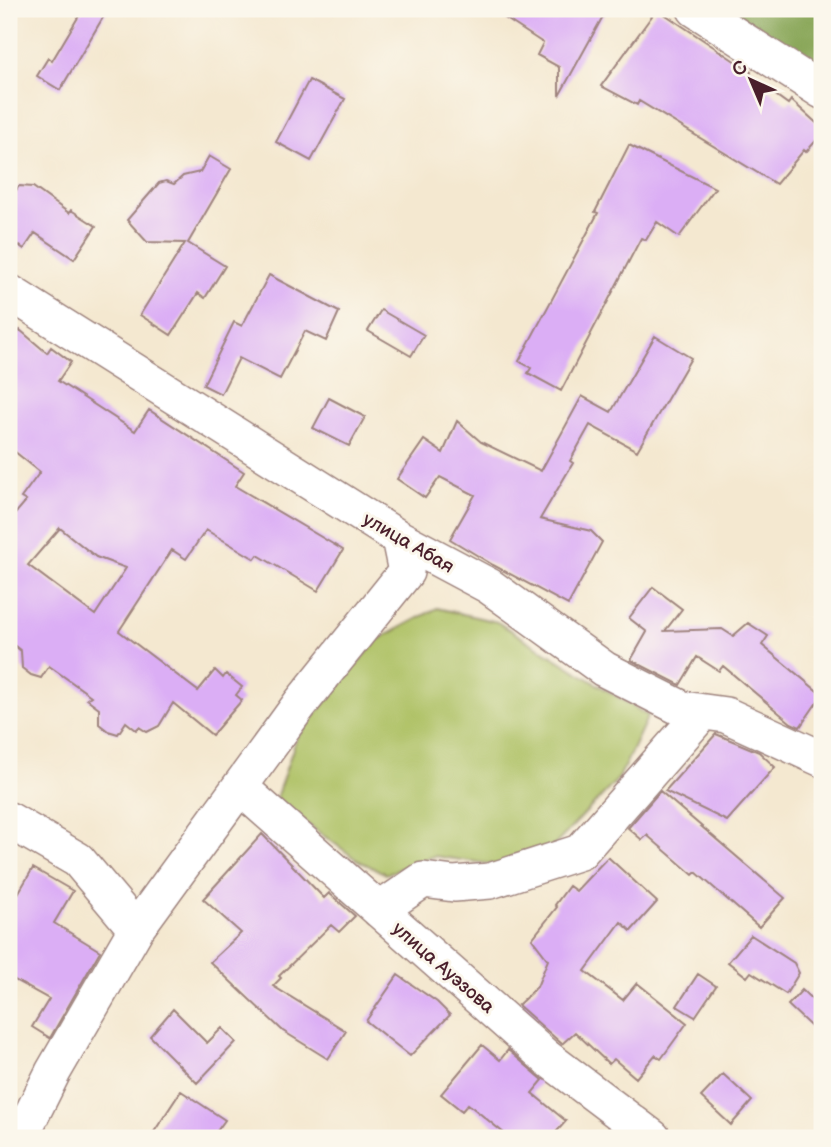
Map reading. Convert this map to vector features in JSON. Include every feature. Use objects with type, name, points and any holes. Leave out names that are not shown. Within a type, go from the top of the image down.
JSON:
[{"type":"street","points":[[695,9],[822,91]]},
{"type":"street","name":"улица Абая","points":[[9,292],[399,538],[489,586],[604,669],[683,709],[726,715],[822,759]]},
{"type":"street","points":[[20,1138],[54,1072],[136,929],[300,704],[406,572],[399,538]]},
{"type":"street","points":[[379,910],[423,880],[454,884],[490,881],[580,852],[703,712]]},
{"type":"street","name":"улица Ауэзова","points":[[241,788],[547,1058],[653,1138]]},
{"type":"street","points":[[9,820],[78,860],[136,929]]},
{"type":"green space","points":[[683,9],[822,9],[822,96]]},
{"type":"green space","points":[[437,608],[497,622],[648,716],[619,778],[552,848],[504,866],[434,856],[386,874],[359,861],[275,801],[297,737],[377,640]]},
{"type":"building","points":[[83,9],[108,9],[60,90],[37,76],[48,58],[52,61]]},
{"type":"building","points":[[491,9],[607,9],[559,96],[559,67],[537,55],[543,43]]},
{"type":"building","points":[[657,9],[751,72],[749,76],[788,104],[791,100],[822,128],[822,134],[806,152],[804,150],[776,184],[639,101],[637,105],[601,86]]},
{"type":"building","points":[[309,80],[345,99],[311,161],[276,142]]},
{"type":"building","points":[[629,145],[715,188],[679,237],[657,222],[646,240],[641,238],[561,391],[528,373],[531,368],[519,361],[598,213],[595,212]]},
{"type":"building","points":[[209,156],[231,169],[188,243],[225,266],[205,298],[198,293],[171,335],[140,315],[185,243],[147,242],[127,220],[159,183],[166,181],[174,184],[183,176],[200,172]]},
{"type":"building","points":[[19,186],[33,187],[69,213],[71,210],[96,226],[74,259],[35,233],[24,249],[9,238],[9,200]]},
{"type":"building","points":[[269,275],[339,312],[326,341],[305,331],[280,379],[239,358],[221,394],[203,385],[234,322],[242,326]]},
{"type":"building","points":[[381,310],[424,335],[411,356],[368,331]]},
{"type":"building","points":[[20,330],[47,353],[51,347],[71,362],[58,381],[135,431],[149,410],[244,472],[235,486],[343,550],[318,591],[258,555],[255,559],[206,530],[186,559],[172,550],[119,631],[198,691],[215,670],[223,678],[226,674],[242,687],[236,695],[242,700],[212,735],[173,703],[159,726],[147,732],[139,727],[136,730],[126,722],[118,734],[108,731],[99,724],[99,708],[87,699],[91,696],[49,666],[41,678],[22,668],[21,651],[9,641],[9,521],[26,501],[21,498],[40,472],[9,447],[9,344]],"holes":[[[60,528],[96,557],[126,568],[95,615],[28,565]]]},
{"type":"building","points":[[655,336],[691,358],[637,451],[590,425],[570,461],[573,463],[540,519],[591,531],[602,542],[568,605],[450,539],[475,495],[440,477],[425,498],[397,479],[424,440],[443,453],[457,421],[481,442],[541,471],[582,396],[611,412]]},
{"type":"building","points":[[329,398],[365,417],[349,446],[313,428]]},
{"type":"building","points":[[653,587],[682,609],[665,631],[722,629],[733,636],[748,623],[768,636],[762,645],[822,695],[800,727],[791,723],[723,666],[719,671],[697,657],[680,685],[631,660],[647,632],[629,618]]},
{"type":"building","points":[[716,734],[759,752],[775,767],[727,821],[665,791]]},
{"type":"building","points":[[660,791],[785,898],[759,927],[696,872],[693,875],[647,835],[642,840],[628,828]]},
{"type":"building","points":[[262,834],[324,898],[329,893],[355,916],[339,932],[331,925],[279,976],[281,978],[273,986],[346,1031],[328,1059],[283,1031],[210,962],[241,933],[203,899]]},
{"type":"building","points":[[608,857],[657,902],[631,931],[621,922],[585,971],[623,1000],[637,983],[687,1023],[661,1059],[655,1055],[636,1078],[614,1059],[609,1064],[575,1032],[562,1044],[518,1005],[537,987],[548,960],[532,939],[557,907],[555,905],[569,886],[576,891]]},
{"type":"building","points":[[33,868],[73,891],[54,923],[100,951],[50,1038],[32,1027],[49,999],[9,977],[9,909]]},
{"type":"building","points":[[751,935],[794,963],[799,973],[786,994],[751,972],[747,977],[728,962]]},
{"type":"building","points":[[698,974],[716,986],[695,1017],[677,1006]]},
{"type":"building","points":[[398,975],[437,1002],[450,1015],[410,1056],[366,1021]]},
{"type":"building","points":[[802,990],[822,1009],[822,1037],[788,1005]]},
{"type":"building","points":[[173,1009],[207,1043],[222,1028],[236,1042],[197,1083],[150,1036]]},
{"type":"building","points":[[482,1045],[500,1060],[508,1050],[543,1080],[532,1093],[566,1121],[551,1138],[510,1138],[468,1104],[462,1111],[441,1094]]},
{"type":"building","points":[[723,1074],[752,1101],[731,1125],[701,1097]]},
{"type":"building","points":[[181,1091],[225,1120],[212,1138],[150,1138]]}]
